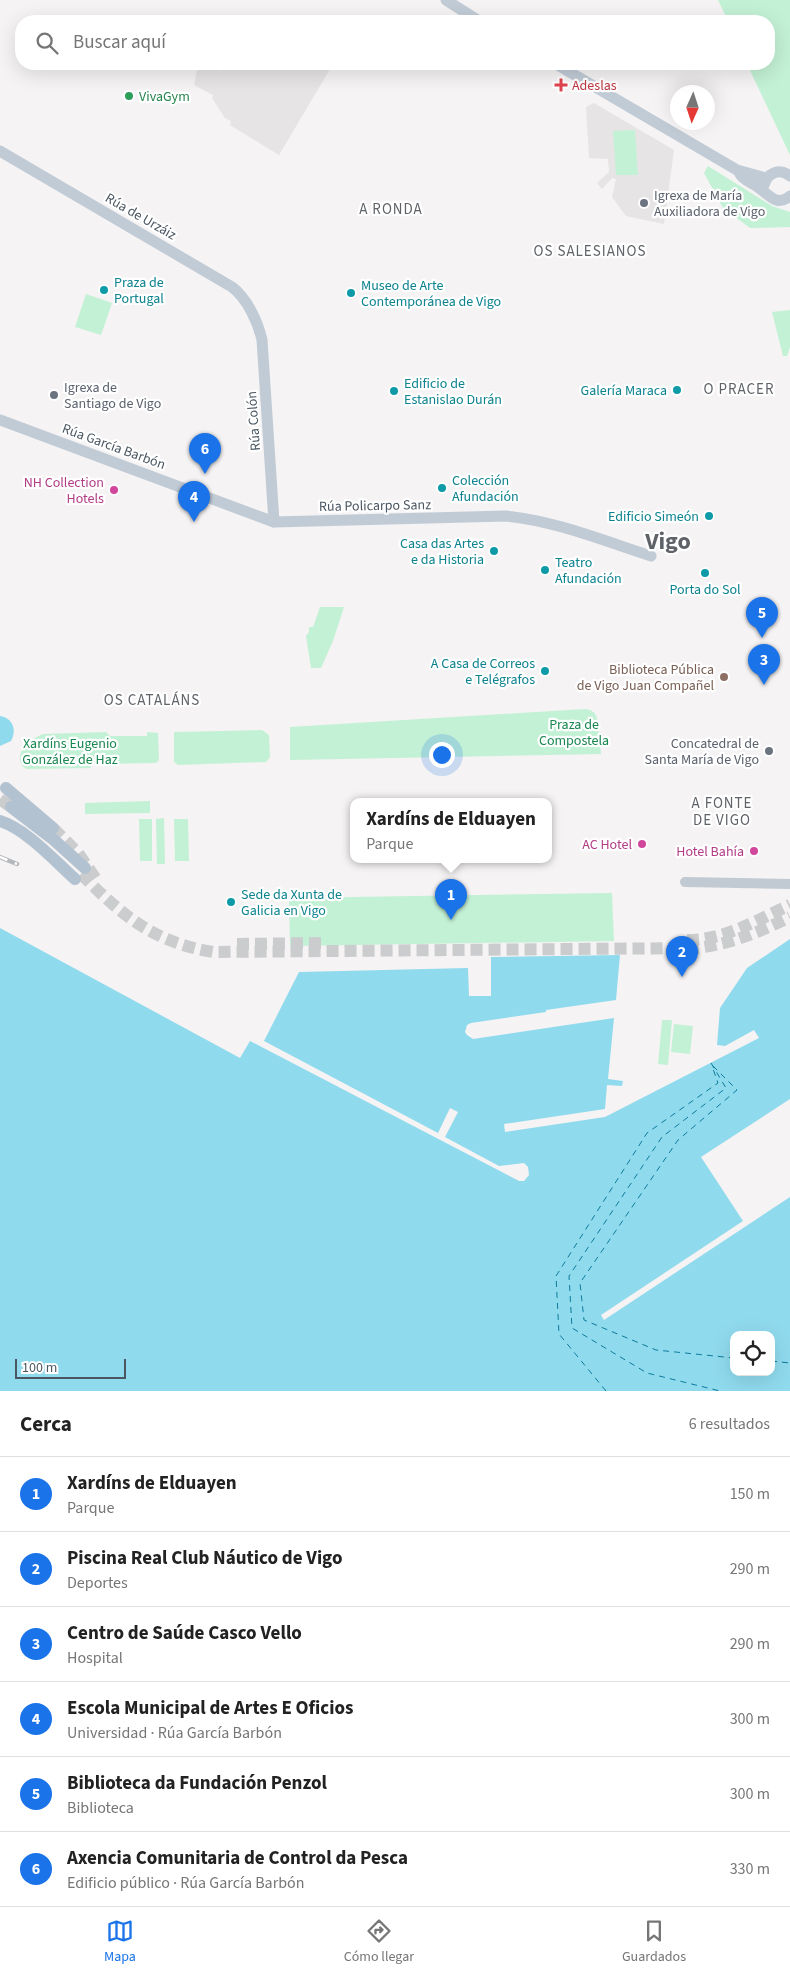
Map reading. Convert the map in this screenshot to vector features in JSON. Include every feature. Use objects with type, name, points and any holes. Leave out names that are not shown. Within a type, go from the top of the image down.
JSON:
[{"type":"main road","points":[[446,0],[470,15]]},
{"type":"main road","points":[[566,70],[737,170],[766,178]]},
{"type":"main road","name":"Rúa de Urzáiz","points":[[0,151],[160,243],[236,290],[254,319]]},
{"type":"main road","points":[[737,170],[742,178],[773,200],[787,200]]},
{"type":"main road","points":[[766,194],[764,186],[766,178],[771,174],[778,171],[790,176]]},
{"type":"main road","name":"Rúa Colón","points":[[254,319],[262,340],[274,522]]},
{"type":"main road","name":"Rúa García Barbón","points":[[0,420],[274,522]]},
{"type":"main road","name":"Rúa Policarpo Sanz","points":[[274,522],[513,517],[566,529],[651,556]]},
{"type":"main road","points":[[6,788],[54,828]]},
{"type":"main road","points":[[6,814],[54,840],[80,874],[6,823],[6,814]]},
{"type":"street","points":[[685,882],[790,884]]},
{"type":"shaded area","points":[[197,70],[329,70],[279,155],[230,125],[231,121],[225,118],[212,98],[213,95],[194,85]]},
{"type":"shaded area","points":[[594,103],[674,150],[664,224],[626,216],[612,197],[616,179],[612,178],[602,189],[597,183],[609,172],[608,159],[589,158],[586,107]]},
{"type":"green space","points":[[718,0],[790,0],[790,155],[750,70],[775,70],[775,15],[725,15]]},
{"type":"green space","points":[[635,130],[638,175],[616,175],[613,131]]},
{"type":"green space","points":[[708,166],[772,206],[790,212],[790,227],[750,228],[723,208],[704,173]]},
{"type":"green space","points":[[86,294],[112,303],[101,335],[75,327]]},
{"type":"green space","points":[[790,310],[790,347],[787,356],[783,356],[772,312]]},
{"type":"green space","points":[[320,607],[344,607],[333,641],[321,668],[311,668],[306,636],[309,632],[309,627],[313,627]]},
{"type":"green space","name":"Praza de Compostela","points":[[585,709],[593,712],[597,718],[601,754],[290,760],[290,727]]},
{"type":"green space","points":[[262,730],[269,735],[270,757],[266,762],[178,765],[174,762],[174,732]]},
{"type":"green space","name":"Xardíns Eugenio González de Haz","points":[[106,732],[110,736],[147,736],[147,732],[158,733],[159,760],[156,763],[93,764],[90,768],[26,769],[21,764],[21,753],[24,748],[33,739],[44,734]]},
{"type":"green space","points":[[150,801],[150,813],[85,814],[85,803]]},
{"type":"green space","points":[[164,818],[165,864],[157,864],[156,819]]},
{"type":"green space","points":[[139,819],[152,819],[152,861],[140,861]]},
{"type":"green space","points":[[174,819],[188,819],[189,861],[175,861]]},
{"type":"green space","points":[[612,893],[614,941],[290,946],[289,898]]},
{"type":"green space","points":[[662,1020],[672,1020],[668,1065],[658,1064]]},
{"type":"green space","points":[[674,1024],[693,1026],[690,1054],[671,1052]]},
{"type":"water","points":[[0,716],[11,722],[14,733],[11,741],[0,746]]},
{"type":"water","points":[[0,928],[240,1058],[250,1041],[519,1181],[524,1181],[529,1175],[528,1167],[524,1163],[499,1166],[445,1137],[458,1112],[450,1108],[438,1133],[264,1041],[299,972],[468,968],[469,996],[491,996],[491,957],[620,955],[616,1000],[546,1010],[546,1012],[467,1025],[465,1032],[473,1039],[614,1018],[608,1079],[623,1081],[622,1086],[607,1085],[605,1109],[504,1124],[505,1132],[605,1117],[759,1038],[754,1030],[725,1046],[717,1045],[720,1008],[747,968],[790,939],[790,1099],[701,1157],[743,1221],[601,1315],[604,1320],[790,1197],[790,1391],[0,1391]]},
{"type":"ferry route","points":[[711,1063],[726,1088],[662,1137],[569,1276],[572,1328],[647,1373],[720,1391]]},
{"type":"ferry route","points":[[606,1391],[559,1334],[556,1276],[647,1133],[718,1083],[712,1066]]},
{"type":"ferry route","points":[[713,1066],[737,1090],[678,1140],[580,1283],[584,1320],[656,1350],[730,1358]]},
{"type":"ferry route","points":[[775,1361],[790,1363]]},
{"type":"tunnel","points":[[0,799],[11,807]]},
{"type":"tunnel","points":[[53,828],[78,853],[96,879]]},
{"type":"tunnel","points":[[81,874],[111,902],[140,925],[173,942],[213,952],[696,948],[721,944],[744,937],[790,917]]},
{"type":"tunnel","points":[[687,940],[714,937],[728,933],[790,905]]},
{"type":"tunnel","points":[[237,944],[322,943]]},
{"type":"railway","points":[[0,857],[17,864]]},
{"type":"place","name":"Adeslas","points":[[561,85]]},
{"type":"place","name":"VivaGym","points":[[129,96]]},
{"type":"place","name":"Igrexa de María Auxiliadora de Vigo","points":[[644,203]]},
{"type":"place","name":"Praza de Portugal","points":[[104,290]]},
{"type":"place","name":"Museo de Arte Contemporánea de Vigo","points":[[351,293]]},
{"type":"place","name":"Galería Maraca","points":[[677,390]]},
{"type":"place","name":"Edificio de Estanislao Durán","points":[[394,391]]},
{"type":"place","name":"Igrexa de Santiago de Vigo","points":[[54,395]]},
{"type":"place","name":"Axencia Comunitaria de Control da Pesca","points":[[205,474]]},
{"type":"place","name":"Colección Afundación","points":[[442,488]]},
{"type":"place","name":"NH Collection Hotels","points":[[114,490]]},
{"type":"place","name":"Edificio Simeón","points":[[709,516]]},
{"type":"place","name":"Escola Municipal de Artes E Oficios","points":[[194,522]]},
{"type":"place","name":"Casa das Artes e da Historia","points":[[494,551]]},
{"type":"place","name":"Teatro Afundación","points":[[545,570]]},
{"type":"place","name":"Porta do Sol","points":[[705,573]]},
{"type":"place","name":"Biblioteca da Fundación Penzol","points":[[762,638]]},
{"type":"place","name":"A Casa de Correos e Telégrafos","points":[[545,671]]},
{"type":"place","name":"Biblioteca Pública de Vigo Juan Compañel","points":[[724,677]]},
{"type":"place","name":"Centro de Saúde Casco Vello","points":[[764,685]]},
{"type":"place","name":"Concatedral de Santa María de Vigo","points":[[769,751]]},
{"type":"place","name":"AC Hotel","points":[[642,844]]},
{"type":"place","name":"Hotel Bahía","points":[[754,851]]},
{"type":"place","name":"Sede da Xunta de Galicia en Vigo","points":[[231,902]]},
{"type":"place","name":"Xardíns de Elduayen","points":[[451,920]]},
{"type":"place","name":"Piscina Real Club Náutico de Vigo","points":[[682,977]]},
{"type":"district","name":"A RONDA","points":[[391,209]]},
{"type":"district","name":"OS SALESIANOS","points":[[590,251]]},
{"type":"district","name":"O PRACER","points":[[739,389]]},
{"type":"district","name":"Vigo","points":[[668,541]]},
{"type":"district","name":"OS CATALÁNS","points":[[152,700]]},
{"type":"district","name":"A FONTE DE VIGO","points":[[722,812]]}]
